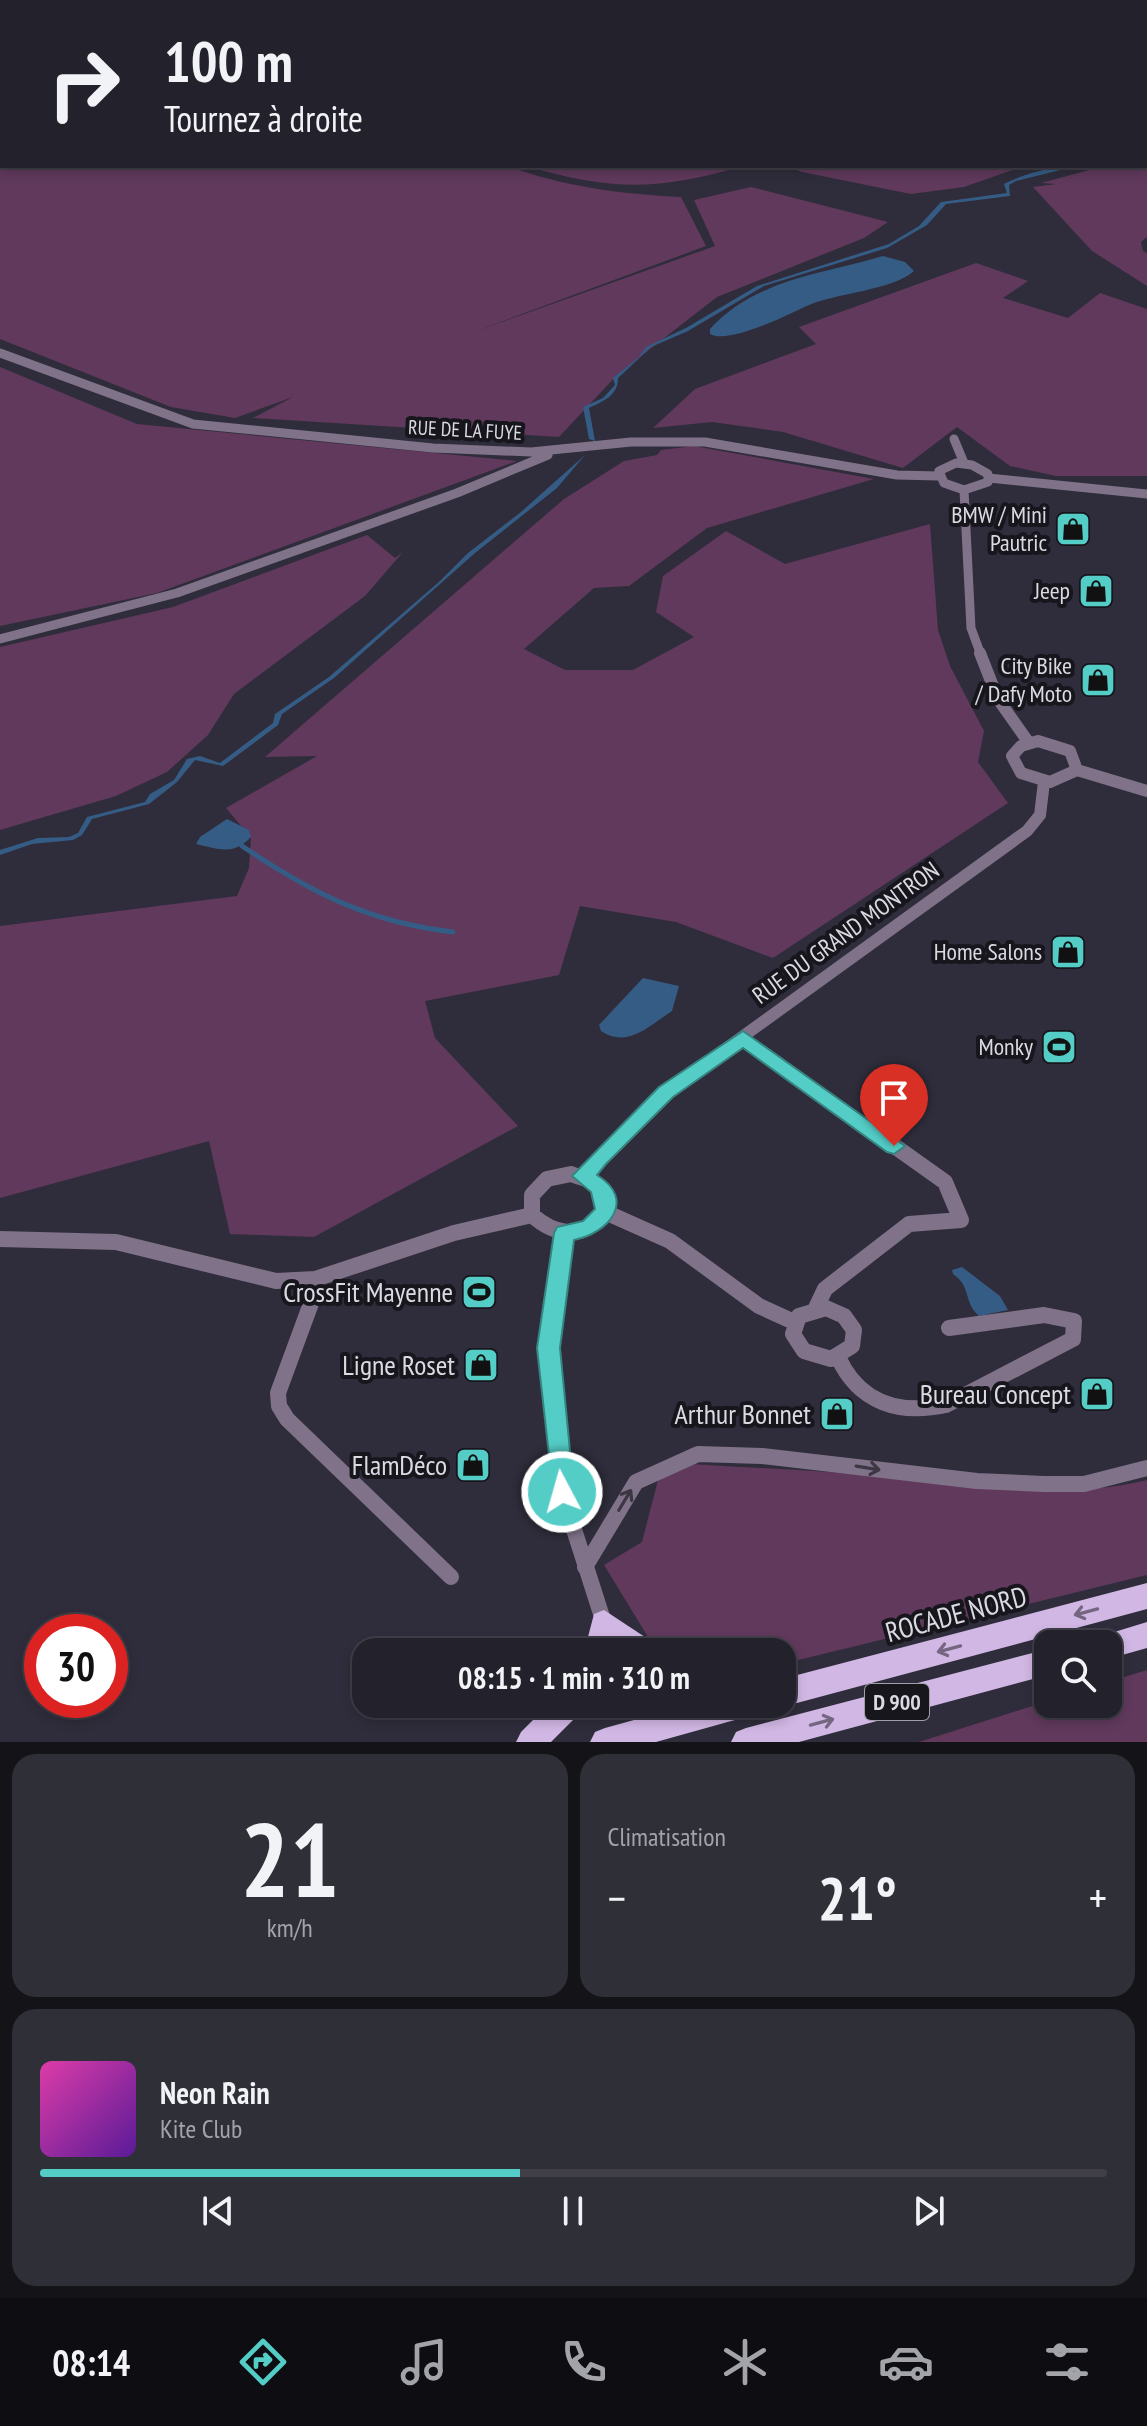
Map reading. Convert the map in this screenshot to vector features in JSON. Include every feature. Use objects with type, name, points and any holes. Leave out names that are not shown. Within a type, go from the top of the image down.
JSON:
[{"type":"main road","name":"ROCADE NORD","points":[[796,1689],[1147,1596]]},
{"type":"main road","points":[[601,1638],[604,1623],[625,1638]]},
{"type":"main road","points":[[1122,1642],[1147,1635]]},
{"type":"main road","name":"D 900","points":[[746,1742],[1034,1666]]},
{"type":"main road","points":[[531,1742],[555,1718]]},
{"type":"main road","points":[[605,1742],[692,1718]]},
{"type":"street","name":"RUE DE LA FUYE","points":[[0,353],[193,424],[433,448],[531,452],[631,442],[705,442],[897,475],[938,476]]},
{"type":"street","points":[[954,439],[964,463]]},
{"type":"street","points":[[0,639],[177,593],[570,448]]},
{"type":"street","points":[[989,478],[984,486],[964,490],[949,486],[938,476],[942,468],[964,463],[979,467],[989,478],[1147,494]]},
{"type":"street","points":[[964,490],[964,547],[972,632],[998,699],[1029,743]]},
{"type":"street","points":[[1047,742],[1065,747],[1077,758],[1077,770],[1065,780],[1044,782],[1024,775],[1012,763],[1015,750],[1029,743],[1047,742]]},
{"type":"street","points":[[1077,770],[1147,791]]},
{"type":"street","name":"RUE DU GRAND MONTRON","points":[[583,1176],[666,1092],[1027,831],[1040,815],[1044,782]]},
{"type":"street","points":[[743,1038],[945,1182],[961,1220],[909,1224],[825,1289],[816,1308]]},
{"type":"street","points":[[558,1175],[583,1176],[600,1187],[606,1203],[605,1212],[590,1228],[564,1233],[545,1227],[532,1215],[530,1205],[537,1186],[558,1175]]},
{"type":"street","points":[[605,1212],[670,1241],[759,1306],[794,1322]]},
{"type":"street","points":[[0,1239],[116,1242],[276,1281],[315,1279],[454,1233],[532,1215]]},
{"type":"street","points":[[564,1233],[549,1348],[562,1492],[604,1623]]},
{"type":"street","points":[[315,1279],[313,1298],[278,1393],[279,1406],[313,1446],[451,1577]]},
{"type":"street","points":[[816,1308],[844,1316],[854,1330],[852,1346],[838,1357],[823,1359],[804,1352],[793,1338],[794,1322],[816,1308]]},
{"type":"street","points":[[838,1357],[844,1375],[859,1392],[899,1411],[923,1412],[946,1405],[1073,1339],[1074,1321],[1044,1315],[949,1328]]},
{"type":"street","points":[[585,1567],[636,1482],[698,1454],[762,1456],[977,1481],[1044,1484],[1084,1484],[1147,1468]]},
{"type":"shaded area","points":[[0,168],[515,168],[593,188],[681,197],[706,246],[471,333],[715,246],[694,200],[751,187],[888,222],[864,238],[717,297],[618,374],[559,437],[253,418],[293,397],[235,418],[171,407],[0,339]]},
{"type":"shaded area","points":[[534,168],[734,168],[685,180],[634,185],[610,184]]},
{"type":"shaded area","points":[[792,168],[1018,168],[964,187],[911,194]]},
{"type":"shaded area","points":[[1097,168],[1147,168],[1147,237],[1141,242],[1143,251],[1147,253],[1147,286],[1092,251],[1033,187],[1056,184],[1041,183]]},
{"type":"shaded area","points":[[976,263],[1028,281],[1003,298],[1068,318],[1100,293],[1147,309],[1147,476],[1056,476],[1010,466],[957,427],[903,468],[783,432],[712,422],[653,428],[695,389],[816,344],[799,327]]},
{"type":"shaded area","points":[[0,367],[137,424],[517,461],[157,593],[0,626]]},
{"type":"shaded area","points":[[694,446],[874,479],[707,528],[629,586],[594,588],[524,649],[565,670],[633,670],[694,637],[656,612],[663,576],[726,531],[785,564],[930,524],[938,630],[950,666],[984,731],[978,762],[1008,803],[773,958],[676,922],[580,906],[559,975],[425,1001],[435,1038],[518,1126],[314,1237],[230,1234],[209,1141],[0,1198],[0,926],[237,896],[249,868],[251,838],[226,808],[317,756],[265,757],[564,499],[624,461],[657,455],[661,450]]},
{"type":"shaded area","points":[[367,535],[395,558],[403,552],[365,596],[234,694],[208,735],[167,772],[116,796],[0,830],[0,647],[173,607]]},
{"type":"shaded area","points":[[691,1464],[851,1474],[1011,1490],[1079,1490],[1147,1480],[1147,1575],[796,1661],[796,1638],[650,1638],[604,1565],[642,1542],[658,1480]]},
{"type":"shaded area","points":[[1147,1670],[1147,1742],[919,1742],[1034,1705],[1034,1718],[1122,1718],[1122,1678]]},
{"type":"water","points":[[1069,168],[1016,181],[1009,185],[1010,196],[946,204],[927,225],[887,248],[764,286],[688,331],[651,347],[618,378],[613,394],[589,408],[595,441],[589,439],[583,407],[603,398],[615,385],[613,378],[639,357],[646,347],[686,328],[757,286],[889,244],[919,226],[941,202],[1007,193],[1004,184],[1049,169]]},
{"type":"water","points":[[883,256],[905,262],[914,271],[892,283],[821,301],[744,332],[719,336],[710,334],[710,329],[728,312],[769,289],[791,280]]},
{"type":"water","points":[[585,455],[557,488],[475,553],[334,678],[282,714],[278,725],[223,766],[195,760],[177,782],[149,804],[92,819],[82,835],[73,840],[32,844],[0,855],[0,850],[38,838],[69,837],[78,833],[87,817],[145,802],[150,794],[174,780],[187,759],[200,756],[220,763],[273,723],[275,714],[329,677],[468,553],[521,512]]},
{"type":"water","points":[[227,819],[249,830],[251,837],[232,849],[196,844],[200,837]]},
{"type":"water","points":[[643,978],[679,986],[672,1011],[630,1036],[611,1036],[601,1031],[599,1025]]},
{"type":"water","points":[[962,1267],[1000,1296],[1008,1310],[979,1316],[963,1284],[953,1274],[952,1270]]},
{"type":"waterway","points":[[242,846],[293,878],[342,903],[394,921],[453,932]]},
{"type":"place","name":"BMW / Mini Pautric","points":[[1073,529]]},
{"type":"place","name":"Jeep","points":[[1096,591]]},
{"type":"place","name":"City Bike / Dafy Moto","points":[[1098,680]]},
{"type":"place","name":"Home Salons","points":[[1068,952]]},
{"type":"place","name":"Monky","points":[[1059,1047]]},
{"type":"place","name":"CrossFit Mayenne","points":[[479,1292]]},
{"type":"place","name":"Ligne Roset","points":[[481,1365]]},
{"type":"place","name":"Bureau Concept","points":[[1097,1394]]},
{"type":"place","name":"Arthur Bonnet","points":[[837,1414]]},
{"type":"place","name":"FlamDéco","points":[[473,1465]]},
{"type":"route","points":[[562,1492],[549,1348],[554,1290],[564,1233],[590,1228],[605,1212],[605,1195],[600,1187],[583,1176],[599,1159],[666,1092],[743,1038],[894,1146]]}]
